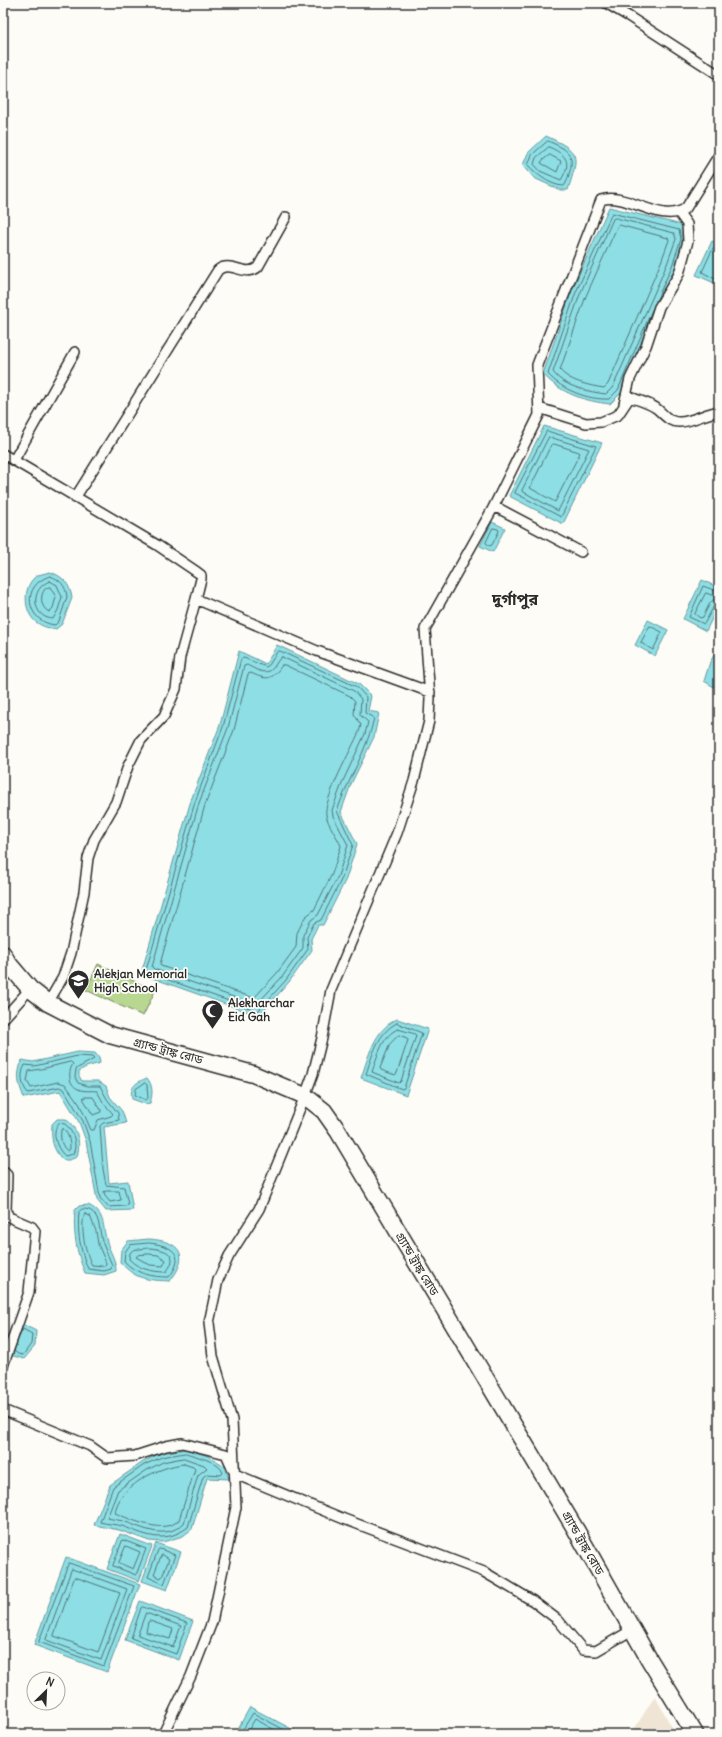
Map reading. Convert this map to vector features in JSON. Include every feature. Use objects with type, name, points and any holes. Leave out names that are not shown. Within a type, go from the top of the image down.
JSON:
[{"type":"highway","name":"গ্র্যান্ড ট্রাঙ্ক রোড","points":[[3,954],[8,963],[30,989],[48,1003],[110,1035],[253,1074],[305,1096],[324,1110],[338,1130],[576,1530],[632,1630],[695,1734]]},
{"type":"street","points":[[606,3],[719,75]]},
{"type":"street","points":[[163,1734],[191,1676],[212,1622],[236,1507],[232,1420],[213,1356],[209,1323],[218,1280],[229,1256],[258,1209],[305,1096],[313,1074],[332,990],[397,833],[414,781],[429,721],[430,692],[425,629],[494,506],[539,415],[537,365],[601,200],[607,198],[617,199],[668,214],[679,212],[686,208],[719,154]]},
{"type":"street","points":[[624,404],[630,379],[646,346],[659,307],[679,274],[688,241],[687,224],[679,212]]},
{"type":"street","points":[[75,498],[218,270],[223,266],[228,266],[248,272],[254,271],[258,267],[286,217]]},
{"type":"street","points":[[14,460],[75,352]]},
{"type":"street","points":[[538,408],[586,423],[601,422],[618,415],[630,397],[656,408],[665,417],[673,421],[680,422],[719,411]]},
{"type":"street","points":[[3,454],[75,498],[157,545],[201,575],[180,657],[176,689],[164,716],[141,740],[128,766],[116,802],[94,840],[88,858],[84,892],[71,953],[63,977],[48,1003]]},
{"type":"street","points":[[494,506],[581,552]]},
{"type":"street","points":[[196,599],[317,651],[430,692]]},
{"type":"street","points":[[3,1019],[30,989]]},
{"type":"street","points":[[3,1171],[7,1175],[6,1211],[9,1217],[32,1227],[35,1232],[29,1292],[3,1366]]},
{"type":"street","points":[[3,1410],[90,1446],[107,1458],[135,1456],[166,1446],[182,1443],[226,1454],[235,1474],[344,1519],[484,1572],[533,1601],[558,1620],[583,1650],[596,1651],[632,1630]]},
{"type":"shaded area","points":[[655,1696],[677,1734],[631,1734]]},
{"type":"green space","points":[[98,964],[155,991],[143,1016],[86,990]]},
{"type":"water","points":[[546,136],[566,146],[574,156],[574,169],[568,190],[560,190],[534,178],[523,165],[528,153]]},
{"type":"water","points":[[609,207],[682,225],[685,239],[675,268],[621,393],[610,404],[592,401],[574,395],[558,387],[543,374],[572,290]]},
{"type":"water","points":[[712,241],[719,244],[719,285],[696,275]]},
{"type":"water","points":[[544,426],[602,443],[563,524],[509,496]]},
{"type":"water","points":[[492,522],[505,528],[493,552],[480,546]]},
{"type":"water","points":[[50,572],[59,576],[65,581],[70,589],[72,598],[62,624],[56,629],[46,627],[36,622],[29,612],[26,598],[29,585],[33,579],[38,575]]},
{"type":"water","points":[[702,580],[719,588],[719,604],[706,631],[683,619]]},
{"type":"water","points":[[648,620],[668,630],[655,656],[635,645]]},
{"type":"water","points":[[277,645],[359,684],[371,696],[368,711],[379,713],[374,737],[351,784],[341,812],[357,844],[346,879],[323,925],[318,925],[311,939],[312,950],[289,982],[259,1016],[141,974],[191,800],[220,725],[239,651],[266,664]]},
{"type":"water","points":[[719,647],[719,690],[704,681],[710,662]]},
{"type":"water","points":[[397,1019],[428,1029],[406,1095],[361,1078],[373,1044],[383,1030]]},
{"type":"water","points":[[78,1052],[95,1053],[99,1058],[100,1063],[86,1067],[79,1071],[79,1076],[82,1081],[98,1081],[106,1086],[110,1097],[122,1111],[126,1123],[104,1127],[109,1183],[128,1181],[133,1210],[106,1211],[97,1200],[86,1141],[79,1122],[60,1091],[24,1098],[18,1075],[22,1060],[33,1062]]},
{"type":"water","points":[[147,1078],[151,1087],[152,1096],[150,1103],[146,1104],[132,1099],[131,1095],[135,1085]]},
{"type":"water","points":[[57,1119],[66,1119],[76,1131],[79,1146],[77,1157],[69,1160],[63,1160],[56,1152],[52,1139],[52,1124]]},
{"type":"water","points":[[88,1205],[94,1208],[101,1216],[107,1242],[115,1263],[116,1271],[104,1275],[85,1273],[77,1250],[74,1226],[75,1210],[79,1206]]},
{"type":"water","points":[[149,1239],[160,1240],[168,1243],[175,1246],[179,1251],[181,1257],[180,1264],[170,1281],[155,1280],[137,1276],[120,1262],[121,1250],[128,1241]]},
{"type":"water","points":[[22,1324],[36,1331],[35,1346],[24,1359],[10,1355]]},
{"type":"water","points":[[186,1449],[208,1456],[225,1466],[229,1479],[207,1478],[192,1529],[183,1536],[163,1542],[149,1541],[119,1530],[94,1525],[110,1485],[143,1462],[160,1453]]},
{"type":"water","points":[[120,1534],[152,1546],[139,1581],[107,1569]]},
{"type":"water","points":[[156,1543],[181,1552],[167,1590],[142,1581]]},
{"type":"water","points":[[66,1557],[140,1584],[107,1672],[34,1645]]},
{"type":"water","points":[[140,1601],[193,1621],[179,1660],[125,1640]]},
{"type":"water","points":[[250,1707],[301,1734],[235,1734]]},
{"type":"place","name":"Alekjan Memorial High School","points":[[78,1000]]},
{"type":"place","name":"Alekharchar Eid Gah","points":[[212,1030]]},
{"type":"district","name":"দুর্গাপুর","points":[[515,599]]}]
